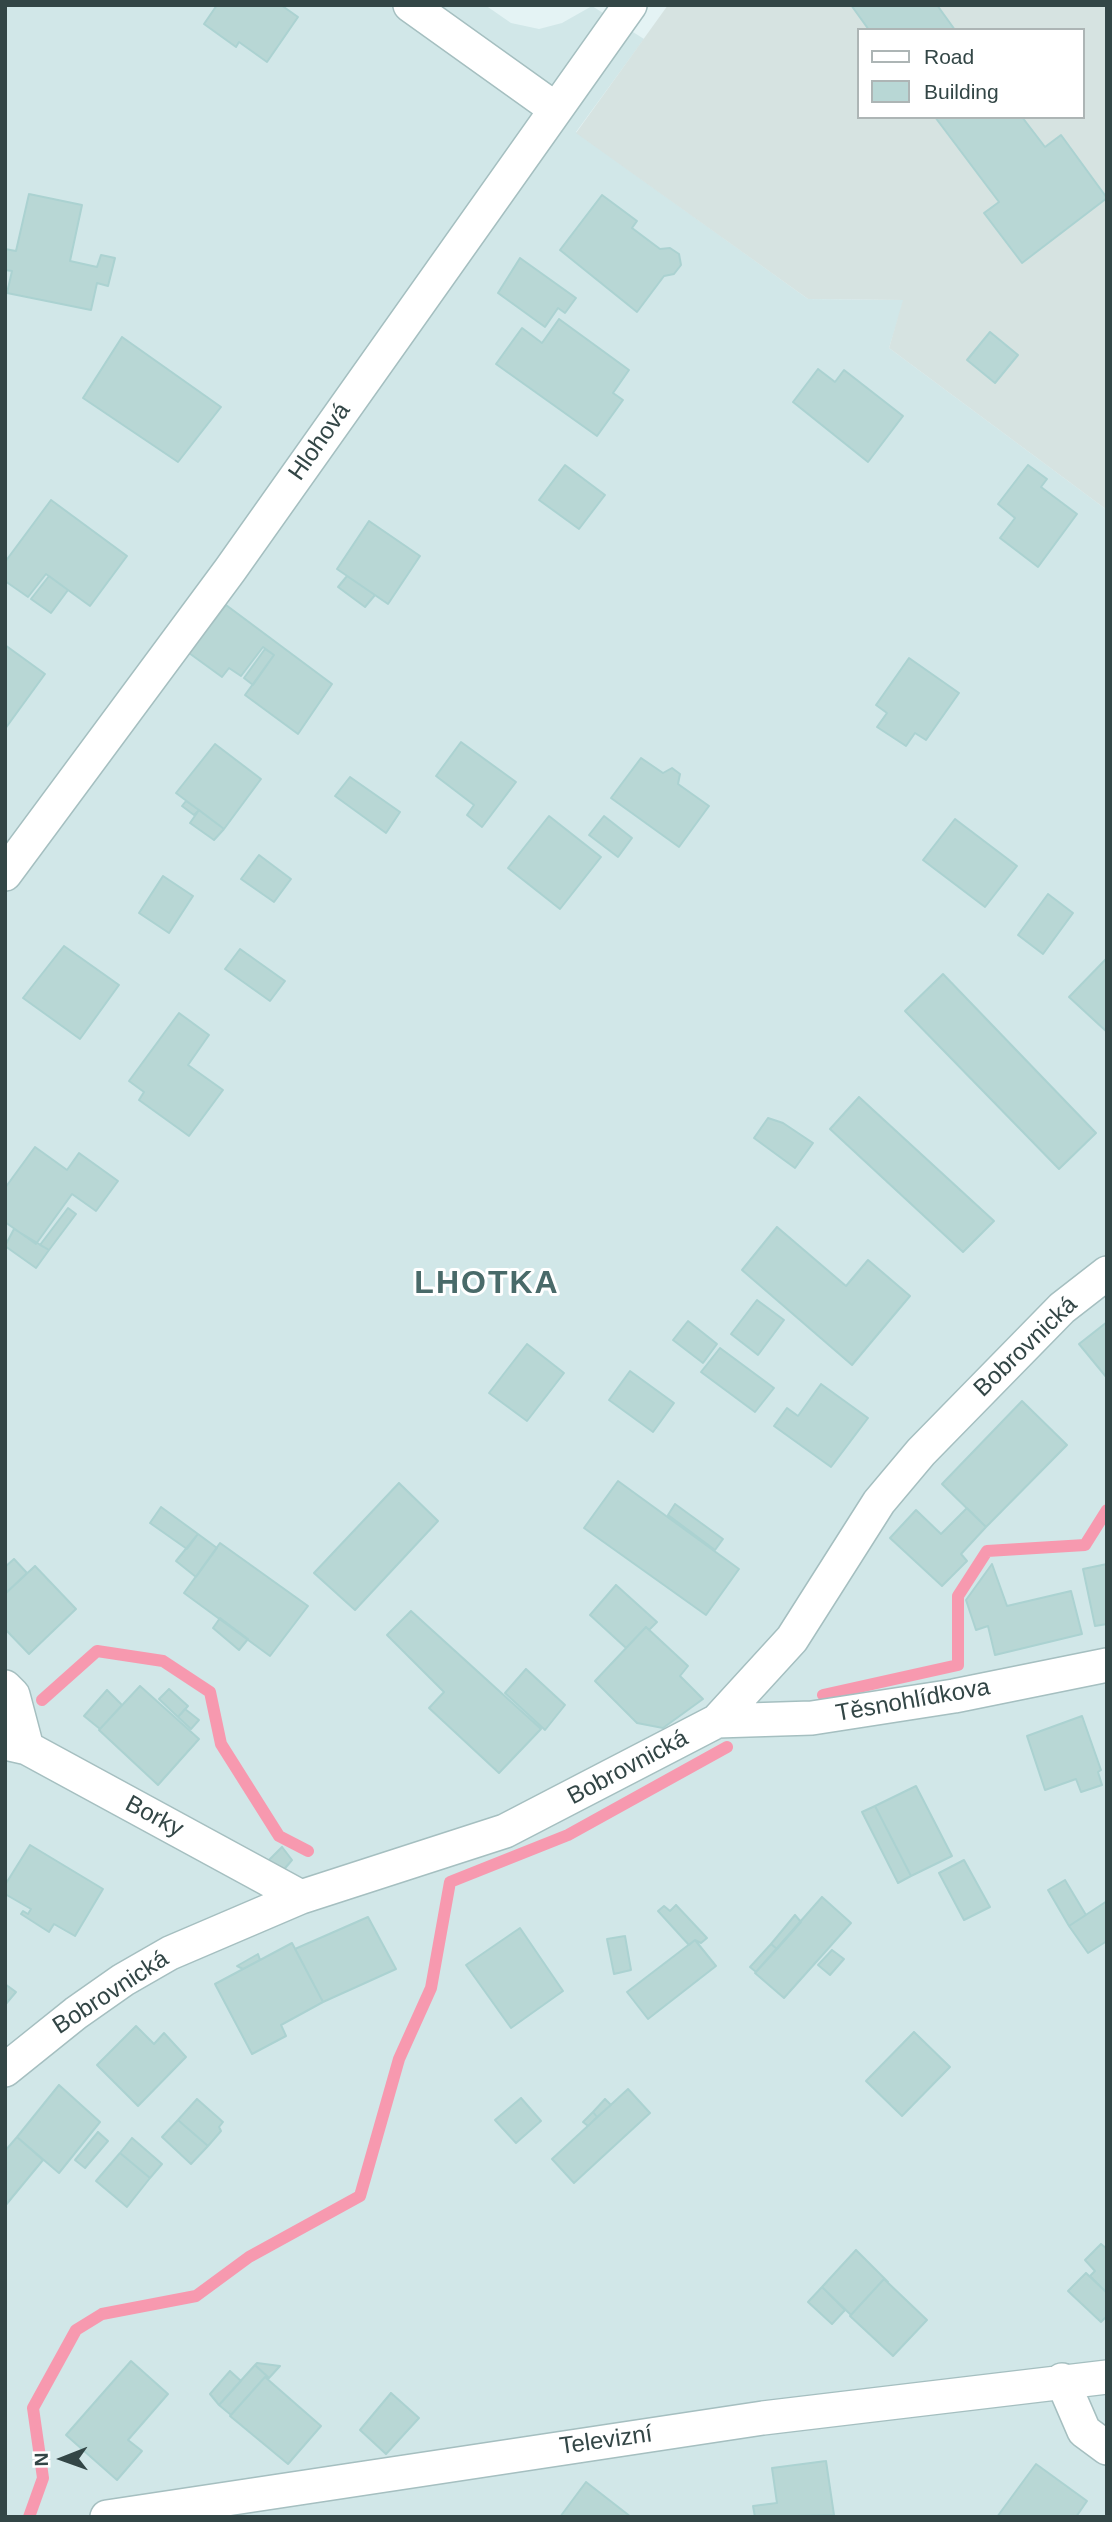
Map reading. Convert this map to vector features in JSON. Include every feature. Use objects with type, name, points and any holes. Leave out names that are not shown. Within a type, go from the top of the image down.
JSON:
[{"type":"street","points":[[410,5],[554,108]]},
{"type":"street","name":"Hlohová","points":[[5,874],[238,559],[554,108],[630,5]]},
{"type":"street","name":"Bobrovnická","points":[[5,2070],[33,2045],[123,1980],[170,1953],[301,1897],[505,1831],[717,1721],[792,1639],[879,1502],[921,1452],[1062,1308],[1107,1273]]},
{"type":"street","name":"Těsnohlídkova","points":[[717,1721],[812,1718],[954,1696],[1107,1665]]},
{"type":"street","points":[[5,1688],[13,1695],[16,1746]]},
{"type":"street","name":"Borky","points":[[16,1746],[301,1897]]},
{"type":"street","name":"Televizní","points":[[107,2517],[763,2418],[1107,2376]]},
{"type":"street","points":[[1062,2380],[1084,2431],[1107,2448]]},
{"type":"shaded area","points":[[5,5],[485,5],[511,23],[539,29],[562,23],[592,6],[644,39],[576,132],[808,299],[904,300],[889,348],[1107,510],[1107,2517],[5,2517]]},
{"type":"shaded area","points":[[668,5],[1107,5],[1107,510],[889,348],[903,300],[808,299],[576,133]]},
{"type":"building","points":[[217,5],[281,5],[298,17],[267,62],[239,42],[236,47],[204,24]]},
{"type":"building","points":[[851,5],[937,5],[954,28],[868,28]]},
{"type":"building","points":[[937,119],[1024,119],[1045,147],[1061,135],[1107,198],[1022,263],[984,213],[999,202]]},
{"type":"building","points":[[29,194],[82,205],[70,261],[97,267],[101,255],[115,258],[108,286],[97,283],[91,310],[7,293],[12,271],[5,270],[5,249],[16,251]]},
{"type":"building","points":[[602,195],[637,221],[632,228],[660,249],[670,248],[679,254],[681,265],[674,274],[664,276],[637,312],[560,250]]},
{"type":"building","points":[[520,258],[576,298],[565,313],[558,308],[545,327],[498,293]]},
{"type":"building","points":[[559,319],[629,370],[613,393],[623,400],[597,436],[496,364],[522,328],[542,343]]},
{"type":"building","points":[[990,332],[1018,355],[995,383],[967,360]]},
{"type":"building","points":[[122,337],[221,407],[178,462],[83,398]]},
{"type":"building","points":[[818,369],[835,382],[844,370],[903,416],[868,462],[793,402]]},
{"type":"building","points":[[565,465],[605,495],[579,529],[539,500]]},
{"type":"building","points":[[1028,465],[1047,479],[1041,487],[1077,514],[1038,567],[1000,538],[1015,518],[998,504]]},
{"type":"building","points":[[51,500],[127,556],[90,606],[46,574],[28,597],[5,581],[5,562]]},
{"type":"building","points":[[369,521],[420,556],[388,604],[337,569]]},
{"type":"building","points":[[49,576],[68,590],[51,613],[31,599]]},
{"type":"building","points":[[347,576],[375,595],[365,607],[338,587]]},
{"type":"building","points":[[226,605],[332,684],[298,734],[245,695],[274,655],[263,647],[241,676],[229,668],[222,677],[189,653]]},
{"type":"building","points":[[5,645],[45,674],[5,729]]},
{"type":"building","points":[[265,649],[274,655],[253,685],[244,678]]},
{"type":"building","points":[[909,658],[959,693],[926,740],[915,733],[906,746],[877,727],[887,713],[876,705]]},
{"type":"building","points":[[461,742],[516,782],[482,827],[467,815],[474,805],[436,776]]},
{"type":"building","points":[[215,744],[261,779],[224,829],[176,793]]},
{"type":"building","points":[[641,758],[663,773],[672,768],[680,774],[678,784],[709,806],[679,847],[611,798]]},
{"type":"building","points":[[350,777],[400,812],[386,833],[335,796]]},
{"type":"building","points":[[186,801],[199,810],[194,815],[182,806]]},
{"type":"building","points":[[199,810],[224,829],[214,840],[190,823]]},
{"type":"building","points":[[549,816],[601,857],[560,909],[508,868]]},
{"type":"building","points":[[604,816],[632,838],[618,857],[589,835]]},
{"type":"building","points":[[955,819],[1017,866],[985,907],[923,860]]},
{"type":"building","points":[[259,855],[291,879],[274,902],[241,879]]},
{"type":"building","points":[[163,876],[193,896],[169,933],[139,913]]},
{"type":"building","points":[[1048,894],[1073,913],[1043,954],[1018,935]]},
{"type":"building","points":[[64,946],[119,985],[80,1039],[23,998]]},
{"type":"building","points":[[240,949],[285,981],[270,1001],[225,969]]},
{"type":"building","points":[[1107,958],[1107,1032],[1069,997]]},
{"type":"building","points":[[943,974],[1096,1133],[1059,1169],[905,1011]]},
{"type":"building","points":[[179,1013],[209,1035],[188,1065],[223,1090],[189,1136],[139,1100],[144,1092],[129,1081]]},
{"type":"building","points":[[859,1097],[994,1221],[963,1252],[830,1129]]},
{"type":"building","points":[[768,1118],[783,1123],[813,1143],[795,1168],[754,1138]]},
{"type":"building","points":[[35,1147],[67,1170],[79,1153],[118,1181],[96,1211],[72,1194],[36,1244],[5,1222],[5,1188]]},
{"type":"building","points":[[68,1208],[76,1214],[49,1250],[40,1245]]},
{"type":"building","points":[[777,1227],[846,1286],[868,1260],[910,1296],[852,1365],[742,1270]]},
{"type":"building","points":[[14,1229],[49,1250],[36,1268],[5,1246]]},
{"type":"building","points":[[757,1300],[784,1320],[758,1355],[731,1334]]},
{"type":"building","points":[[688,1321],[717,1344],[703,1363],[673,1340]]},
{"type":"building","points":[[1107,1322],[1107,1378],[1079,1344]]},
{"type":"building","points":[[527,1344],[564,1373],[527,1421],[489,1393]]},
{"type":"building","points":[[720,1348],[774,1388],[755,1412],[701,1372]]},
{"type":"building","points":[[630,1371],[674,1403],[653,1432],[609,1400]]},
{"type":"building","points":[[821,1384],[868,1418],[831,1467],[774,1426],[787,1408],[798,1416]]},
{"type":"building","points":[[1022,1401],[1067,1445],[986,1527],[942,1484]]},
{"type":"building","points":[[618,1481],[739,1569],[706,1615],[584,1528]]},
{"type":"building","points":[[399,1483],[438,1521],[355,1610],[314,1573]]},
{"type":"building","points":[[675,1504],[723,1539],[715,1550],[668,1515]]},
{"type":"building","points":[[161,1507],[198,1534],[187,1549],[150,1523]]},
{"type":"building","points":[[967,1508],[986,1527],[961,1554],[967,1561],[942,1586],[890,1538],[916,1510],[941,1534]]},
{"type":"building","points":[[198,1534],[217,1548],[196,1577],[176,1561]]},
{"type":"building","points":[[220,1543],[308,1606],[270,1656],[184,1593]]},
{"type":"building","points":[[14,1559],[27,1573],[5,1594],[5,1567]]},
{"type":"building","points":[[992,1564],[1007,1606],[1071,1591],[1082,1634],[995,1655],[988,1626],[976,1630],[966,1600]]},
{"type":"building","points":[[1107,1564],[1107,1624],[1095,1626],[1083,1569]]},
{"type":"building","points":[[35,1566],[76,1609],[29,1654],[5,1629],[5,1594]]},
{"type":"building","points":[[616,1585],[657,1622],[649,1630],[646,1627],[626,1648],[590,1615]]},
{"type":"building","points":[[411,1611],[541,1729],[499,1773],[429,1708],[444,1692],[387,1635]]},
{"type":"building","points":[[220,1618],[248,1639],[239,1650],[213,1628]]},
{"type":"building","points":[[646,1627],[688,1666],[680,1676],[703,1699],[663,1728],[637,1723],[595,1681]]},
{"type":"building","points":[[526,1669],[565,1705],[545,1730],[505,1693]]},
{"type":"building","points":[[140,1686],[199,1739],[158,1785],[99,1730]]},
{"type":"building","points":[[169,1689],[188,1706],[178,1717],[159,1699]]},
{"type":"building","points":[[107,1690],[122,1705],[100,1729],[84,1716]]},
{"type":"building","points":[[185,1709],[199,1720],[191,1729],[178,1717]]},
{"type":"building","points":[[1082,1716],[1101,1770],[1098,1772],[1102,1785],[1081,1792],[1076,1779],[1045,1790],[1027,1736]]},
{"type":"building","points":[[916,1786],[952,1856],[911,1876],[875,1806]]},
{"type":"building","points":[[875,1806],[911,1876],[898,1883],[862,1812]]},
{"type":"building","points":[[30,1845],[103,1889],[75,1936],[54,1924],[49,1932],[21,1914],[23,1911],[28,1914],[31,1909],[5,1894],[5,1885]]},
{"type":"building","points":[[282,1847],[292,1860],[281,1873],[268,1861]]},
{"type":"building","points":[[964,1860],[990,1907],[964,1920],[939,1873]]},
{"type":"building","points":[[1065,1880],[1086,1915],[1069,1926],[1048,1890]]},
{"type":"building","points":[[822,1897],[851,1923],[784,1998],[755,1973]]},
{"type":"building","points":[[1107,1901],[1107,1941],[1088,1953],[1069,1926]]},
{"type":"building","points":[[676,1905],[707,1938],[701,1943],[695,1940],[689,1945],[658,1911],[664,1906],[670,1911]]},
{"type":"building","points":[[795,1915],[801,1922],[777,1949],[771,1944]]},
{"type":"building","points":[[368,1917],[396,1969],[323,2002],[295,1949]]},
{"type":"building","points":[[520,1928],[563,1991],[511,2028],[466,1965]]},
{"type":"building","points":[[625,1936],[631,1970],[614,1974],[607,1939]]},
{"type":"building","points":[[695,1940],[716,1966],[648,2019],[627,1992]]},
{"type":"building","points":[[292,1943],[323,2002],[281,2025],[286,2036],[252,2054],[215,1984]]},
{"type":"building","points":[[771,1944],[777,1949],[756,1972],[750,1967]]},
{"type":"building","points":[[832,1950],[844,1959],[830,1975],[818,1965]]},
{"type":"building","points":[[258,1954],[260,1960],[243,1969],[237,1966]]},
{"type":"building","points":[[5,1984],[16,1992],[5,2005]]},
{"type":"building","points":[[136,2026],[154,2044],[164,2033],[186,2057],[138,2106],[97,2065]]},
{"type":"building","points":[[914,2032],[950,2067],[902,2116],[866,2081]]},
{"type":"building","points":[[59,2085],[100,2122],[59,2173],[17,2137]]},
{"type":"building","points":[[628,2089],[650,2113],[574,2183],[552,2159]]},
{"type":"building","points":[[521,2098],[541,2121],[516,2143],[495,2120]]},
{"type":"building","points":[[197,2099],[223,2122],[219,2127],[221,2131],[208,2146],[178,2120]]},
{"type":"building","points":[[605,2099],[611,2105],[597,2117],[593,2112]]},
{"type":"building","points":[[593,2112],[597,2117],[588,2126],[583,2122]]},
{"type":"building","points":[[178,2120],[208,2146],[191,2164],[162,2137]]},
{"type":"building","points":[[98,2132],[108,2141],[85,2168],[75,2160]]},
{"type":"building","points":[[17,2137],[43,2160],[5,2206],[5,2151]]},
{"type":"building","points":[[132,2138],[162,2164],[150,2178],[120,2153]]},
{"type":"building","points":[[120,2153],[150,2178],[127,2207],[96,2181]]},
{"type":"building","points":[[1101,2244],[1107,2249],[1107,2293],[1090,2276],[1095,2271],[1085,2260]]},
{"type":"building","points":[[856,2250],[888,2282],[884,2279],[851,2315],[822,2287]]},
{"type":"building","points":[[1086,2273],[1107,2293],[1107,2316],[1101,2322],[1068,2291]]},
{"type":"building","points":[[884,2279],[927,2320],[893,2356],[850,2316]]},
{"type":"building","points":[[822,2287],[845,2310],[832,2324],[808,2302]]},
{"type":"building","points":[[131,2361],[168,2394],[128,2440],[142,2451],[117,2480],[66,2435]]},
{"type":"building","points":[[255,2365],[280,2366],[269,2378]]},
{"type":"building","points":[[255,2365],[269,2378],[265,2377],[231,2415],[219,2405]]},
{"type":"building","points":[[230,2371],[241,2381],[219,2405],[210,2394]]},
{"type":"building","points":[[265,2377],[321,2426],[288,2464],[230,2416]]},
{"type":"building","points":[[391,2393],[419,2418],[386,2454],[360,2430]]},
{"type":"building","points":[[826,2461],[834,2515],[755,2517],[753,2506],[777,2503],[772,2468]]},
{"type":"building","points":[[1036,2464],[1087,2501],[1076,2517],[997,2517]]},
{"type":"building","points":[[586,2482],[631,2517],[560,2517]]},
{"type":"waterway","points":[[823,1695],[958,1665],[958,1596],[987,1551],[1085,1545],[1107,1510]]},
{"type":"waterway","points":[[42,1700],[97,1651],[163,1661],[210,1692],[221,1744],[279,1836],[308,1851]]},
{"type":"waterway","points":[[29,2517],[43,2478],[33,2408],[76,2330],[102,2314],[196,2296],[249,2257],[360,2196],[399,2059],[431,1988],[450,1882],[568,1835],[727,1747]]},
{"type":"district","name":"LHOTKA","points":[[487,1284]]}]
